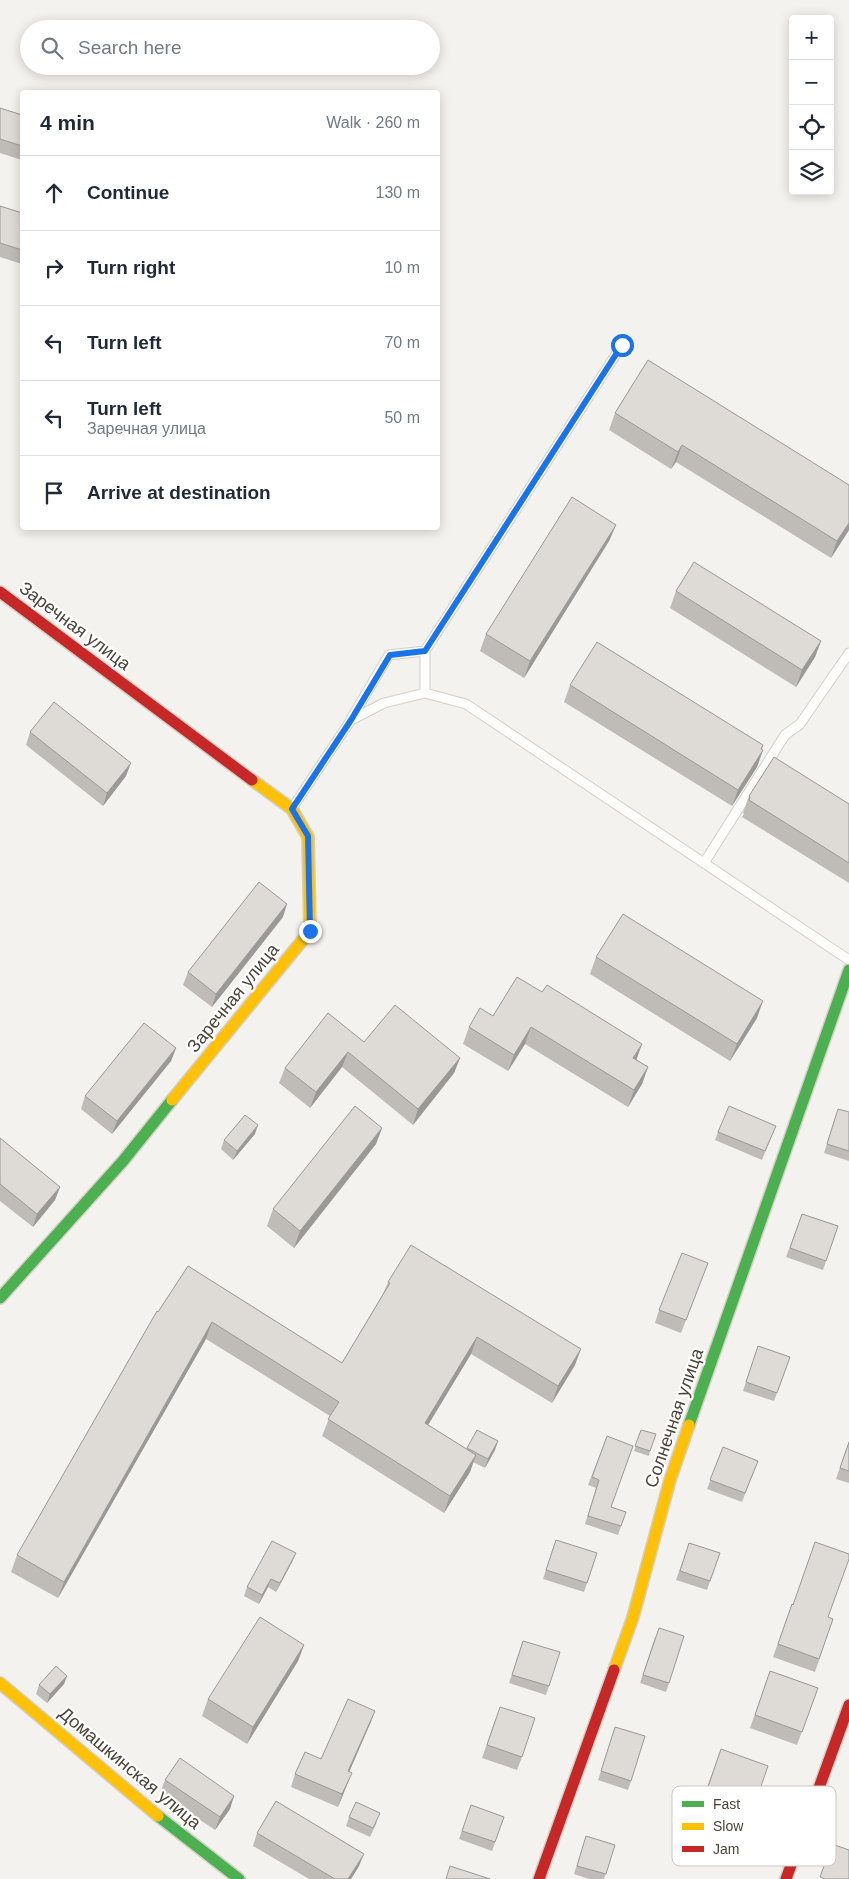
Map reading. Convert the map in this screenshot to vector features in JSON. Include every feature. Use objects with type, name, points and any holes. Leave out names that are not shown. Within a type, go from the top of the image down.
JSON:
[{"type":"street","name":"Заречная улица","points":[[0,592],[292,809],[308,836],[310,931],[123,1160],[0,1298]]},
{"type":"street","name":"Солнечная улица","points":[[539,1879],[632,1617],[670,1480],[849,970]]},
{"type":"street","name":"Домашкинская улица","points":[[0,1683],[174,1830],[239,1879]]},
{"type":"street","points":[[820,1786],[849,1705]]},
{"type":"street","points":[[786,1879],[791,1866]]},
{"type":"lane","points":[[425,693],[425,651],[622,345]]},
{"type":"lane","points":[[292,809],[351,720],[390,655],[425,651]]},
{"type":"lane","points":[[704,863],[785,735],[800,724],[849,653]]},
{"type":"lane","points":[[351,720],[384,702],[425,693],[466,704],[849,960]]},
{"type":"building","points":[[0,108],[20,114],[20,145],[0,139]]},
{"type":"building","points":[[0,206],[20,212],[20,249],[0,243]]},
{"type":"building","points":[[648,360],[849,485],[849,523],[837,541],[682,445],[678,452],[615,413]]},
{"type":"building","points":[[572,497],[616,525],[530,661],[486,634]]},
{"type":"building","points":[[694,562],[821,641],[802,670],[676,591]]},
{"type":"building","points":[[597,642],[763,745],[761,749],[763,750],[738,790],[570,685]]},
{"type":"building","points":[[54,702],[131,763],[107,793],[30,732]]},
{"type":"building","points":[[774,757],[849,804],[849,863],[749,800],[749,796]]},
{"type":"building","points":[[259,882],[287,904],[216,994],[188,972]]},
{"type":"building","points":[[623,914],[763,1001],[737,1044],[596,957]]},
{"type":"building","points":[[517,977],[542,992],[547,985],[642,1044],[633,1058],[648,1067],[634,1090],[531,1027],[514,1055],[469,1027],[480,1008],[493,1016]]},
{"type":"building","points":[[395,1005],[460,1058],[418,1109],[348,1052],[316,1092],[285,1068],[328,1013],[364,1042]]},
{"type":"building","points":[[144,1023],[176,1048],[117,1121],[85,1096]]},
{"type":"building","points":[[355,1106],[382,1128],[300,1231],[273,1209]]},
{"type":"building","points":[[729,1106],[776,1126],[765,1151],[718,1132]]},
{"type":"building","points":[[838,1109],[849,1112],[849,1151],[827,1144]]},
{"type":"building","points":[[245,1115],[258,1125],[237,1151],[224,1140]]},
{"type":"building","points":[[0,1138],[60,1187],[37,1214],[0,1184]]},
{"type":"building","points":[[802,1214],[838,1226],[826,1261],[790,1248]]},
{"type":"building","points":[[411,1245],[581,1349],[558,1386],[477,1337],[425,1423],[476,1455],[450,1496],[328,1419],[339,1402],[212,1322],[64,1582],[17,1555],[157,1311],[188,1266],[342,1363]]},
{"type":"building","points":[[682,1253],[708,1263],[686,1320],[659,1310]]},
{"type":"building","points":[[758,1346],[790,1357],[777,1393],[746,1382]]},
{"type":"building","points":[[477,1430],[498,1441],[488,1459],[467,1448]]},
{"type":"building","points":[[641,1430],[656,1434],[650,1451],[635,1446]]},
{"type":"building","points":[[607,1436],[633,1446],[611,1507],[626,1512],[621,1526],[588,1516],[599,1480],[592,1477]]},
{"type":"building","points":[[849,1442],[849,1471],[840,1468]]},
{"type":"building","points":[[723,1447],[758,1461],[745,1493],[710,1480]]},
{"type":"building","points":[[556,1540],[597,1553],[587,1583],[546,1570]]},
{"type":"building","points":[[272,1541],[296,1553],[280,1583],[271,1579],[262,1595],[247,1587]]},
{"type":"building","points":[[815,1542],[849,1554],[849,1559],[828,1617],[833,1619],[819,1659],[778,1644]]},
{"type":"building","points":[[689,1543],[720,1553],[710,1581],[680,1571]]},
{"type":"building","points":[[260,1617],[304,1645],[253,1727],[208,1699]]},
{"type":"building","points":[[659,1628],[684,1636],[669,1683],[643,1675]]},
{"type":"building","points":[[523,1641],[560,1652],[549,1686],[512,1675]]},
{"type":"building","points":[[56,1666],[67,1676],[50,1694],[39,1685]]},
{"type":"building","points":[[770,1671],[818,1688],[802,1732],[755,1715]]},
{"type":"building","points":[[348,1699],[375,1711],[348,1771],[352,1773],[342,1794],[295,1774],[305,1752],[321,1759]]},
{"type":"building","points":[[500,1707],[535,1718],[522,1757],[487,1745]]},
{"type":"building","points":[[615,1727],[645,1736],[631,1781],[601,1771]]},
{"type":"building","points":[[721,1749],[768,1766],[761,1786],[708,1786]]},
{"type":"building","points":[[180,1758],[234,1796],[220,1817],[165,1780]]},
{"type":"building","points":[[276,1801],[364,1854],[348,1879],[335,1879],[257,1833]]},
{"type":"building","points":[[356,1802],[380,1813],[373,1828],[349,1817]]},
{"type":"building","points":[[471,1805],[504,1817],[495,1842],[462,1831]]},
{"type":"building","points":[[586,1836],[615,1845],[606,1874],[577,1866]]},
{"type":"building","points":[[836,1845],[849,1850],[849,1879],[825,1879],[820,1877],[824,1866],[836,1866]]},
{"type":"building","points":[[450,1866],[490,1879],[446,1879]]},
{"type":"traffic: fast","points":[[689,1425],[849,970]]},
{"type":"traffic: fast","points":[[0,1298],[123,1161],[172,1100]]},
{"type":"traffic: fast","points":[[158,1816],[239,1879]]},
{"type":"traffic: slow","points":[[172,1100],[310,931],[308,837],[292,809],[252,780]]},
{"type":"traffic: slow","points":[[614,1670],[633,1617],[670,1480],[689,1425]]},
{"type":"traffic: slow","points":[[0,1683],[158,1816]]},
{"type":"traffic: jam","points":[[0,592],[252,780]]},
{"type":"traffic: jam","points":[[539,1879],[614,1670]]},
{"type":"traffic: jam","points":[[820,1786],[849,1705]]},
{"type":"traffic: jam","points":[[786,1879],[791,1866]]},
{"type":"route","points":[[310,931],[308,836],[292,809],[351,720],[390,655],[425,651],[622,345]]}]
